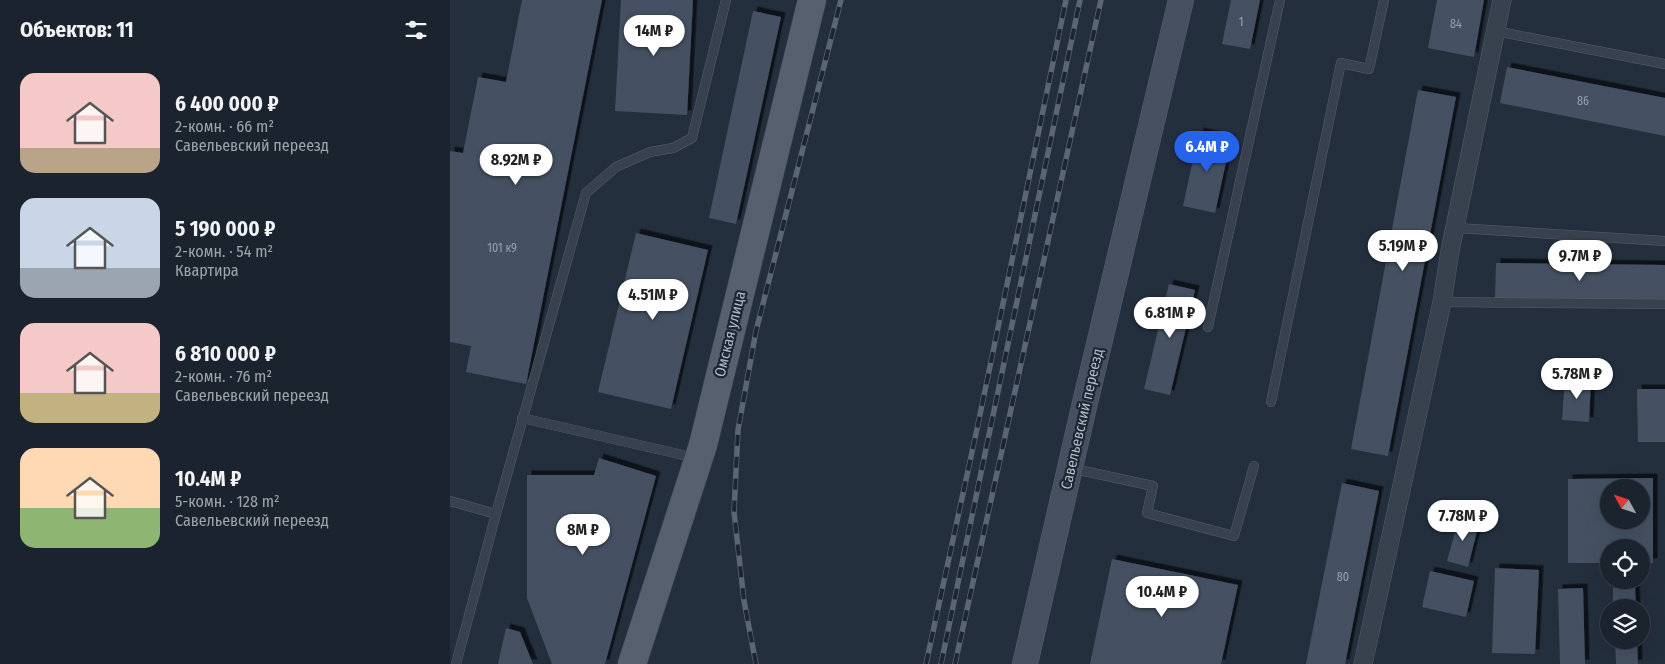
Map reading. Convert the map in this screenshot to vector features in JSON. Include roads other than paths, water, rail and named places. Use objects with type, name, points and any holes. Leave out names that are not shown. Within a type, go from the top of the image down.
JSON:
[{"type":"main road","name":"Омская улица","points":[[632,664],[699,458],[812,0]]},
{"type":"main road","name":"Савельевский переезд","points":[[1025,664],[1181,0]]},
{"type":"street","points":[[1363,664],[1442,302],[1450,251],[1502,0]]},
{"type":"lane","points":[[456,664],[522,418],[586,192],[616,167],[650,152],[673,148],[692,138],[726,0]]},
{"type":"lane","points":[[1208,326],[1280,0]]},
{"type":"lane","points":[[1272,402],[1341,63],[1369,69],[1384,0]]},
{"type":"lane","points":[[1495,31],[1665,64]]},
{"type":"lane","points":[[1456,228],[1665,241]]},
{"type":"lane","points":[[1442,302],[1665,304]]},
{"type":"lane","points":[[522,418],[699,458]]},
{"type":"lane","points":[[1070,468],[1153,486],[1147,513],[1234,536],[1254,466]]},
{"type":"lane","points":[[450,501],[496,514]]},
{"type":"railway","points":[[756,664],[744,601],[734,512],[738,430],[756,331],[841,0]]},
{"type":"railway","points":[[926,664],[1066,0]]},
{"type":"railway","points":[[941,664],[1080,0]]},
{"type":"railway","points":[[955,664],[1101,0]]}]
